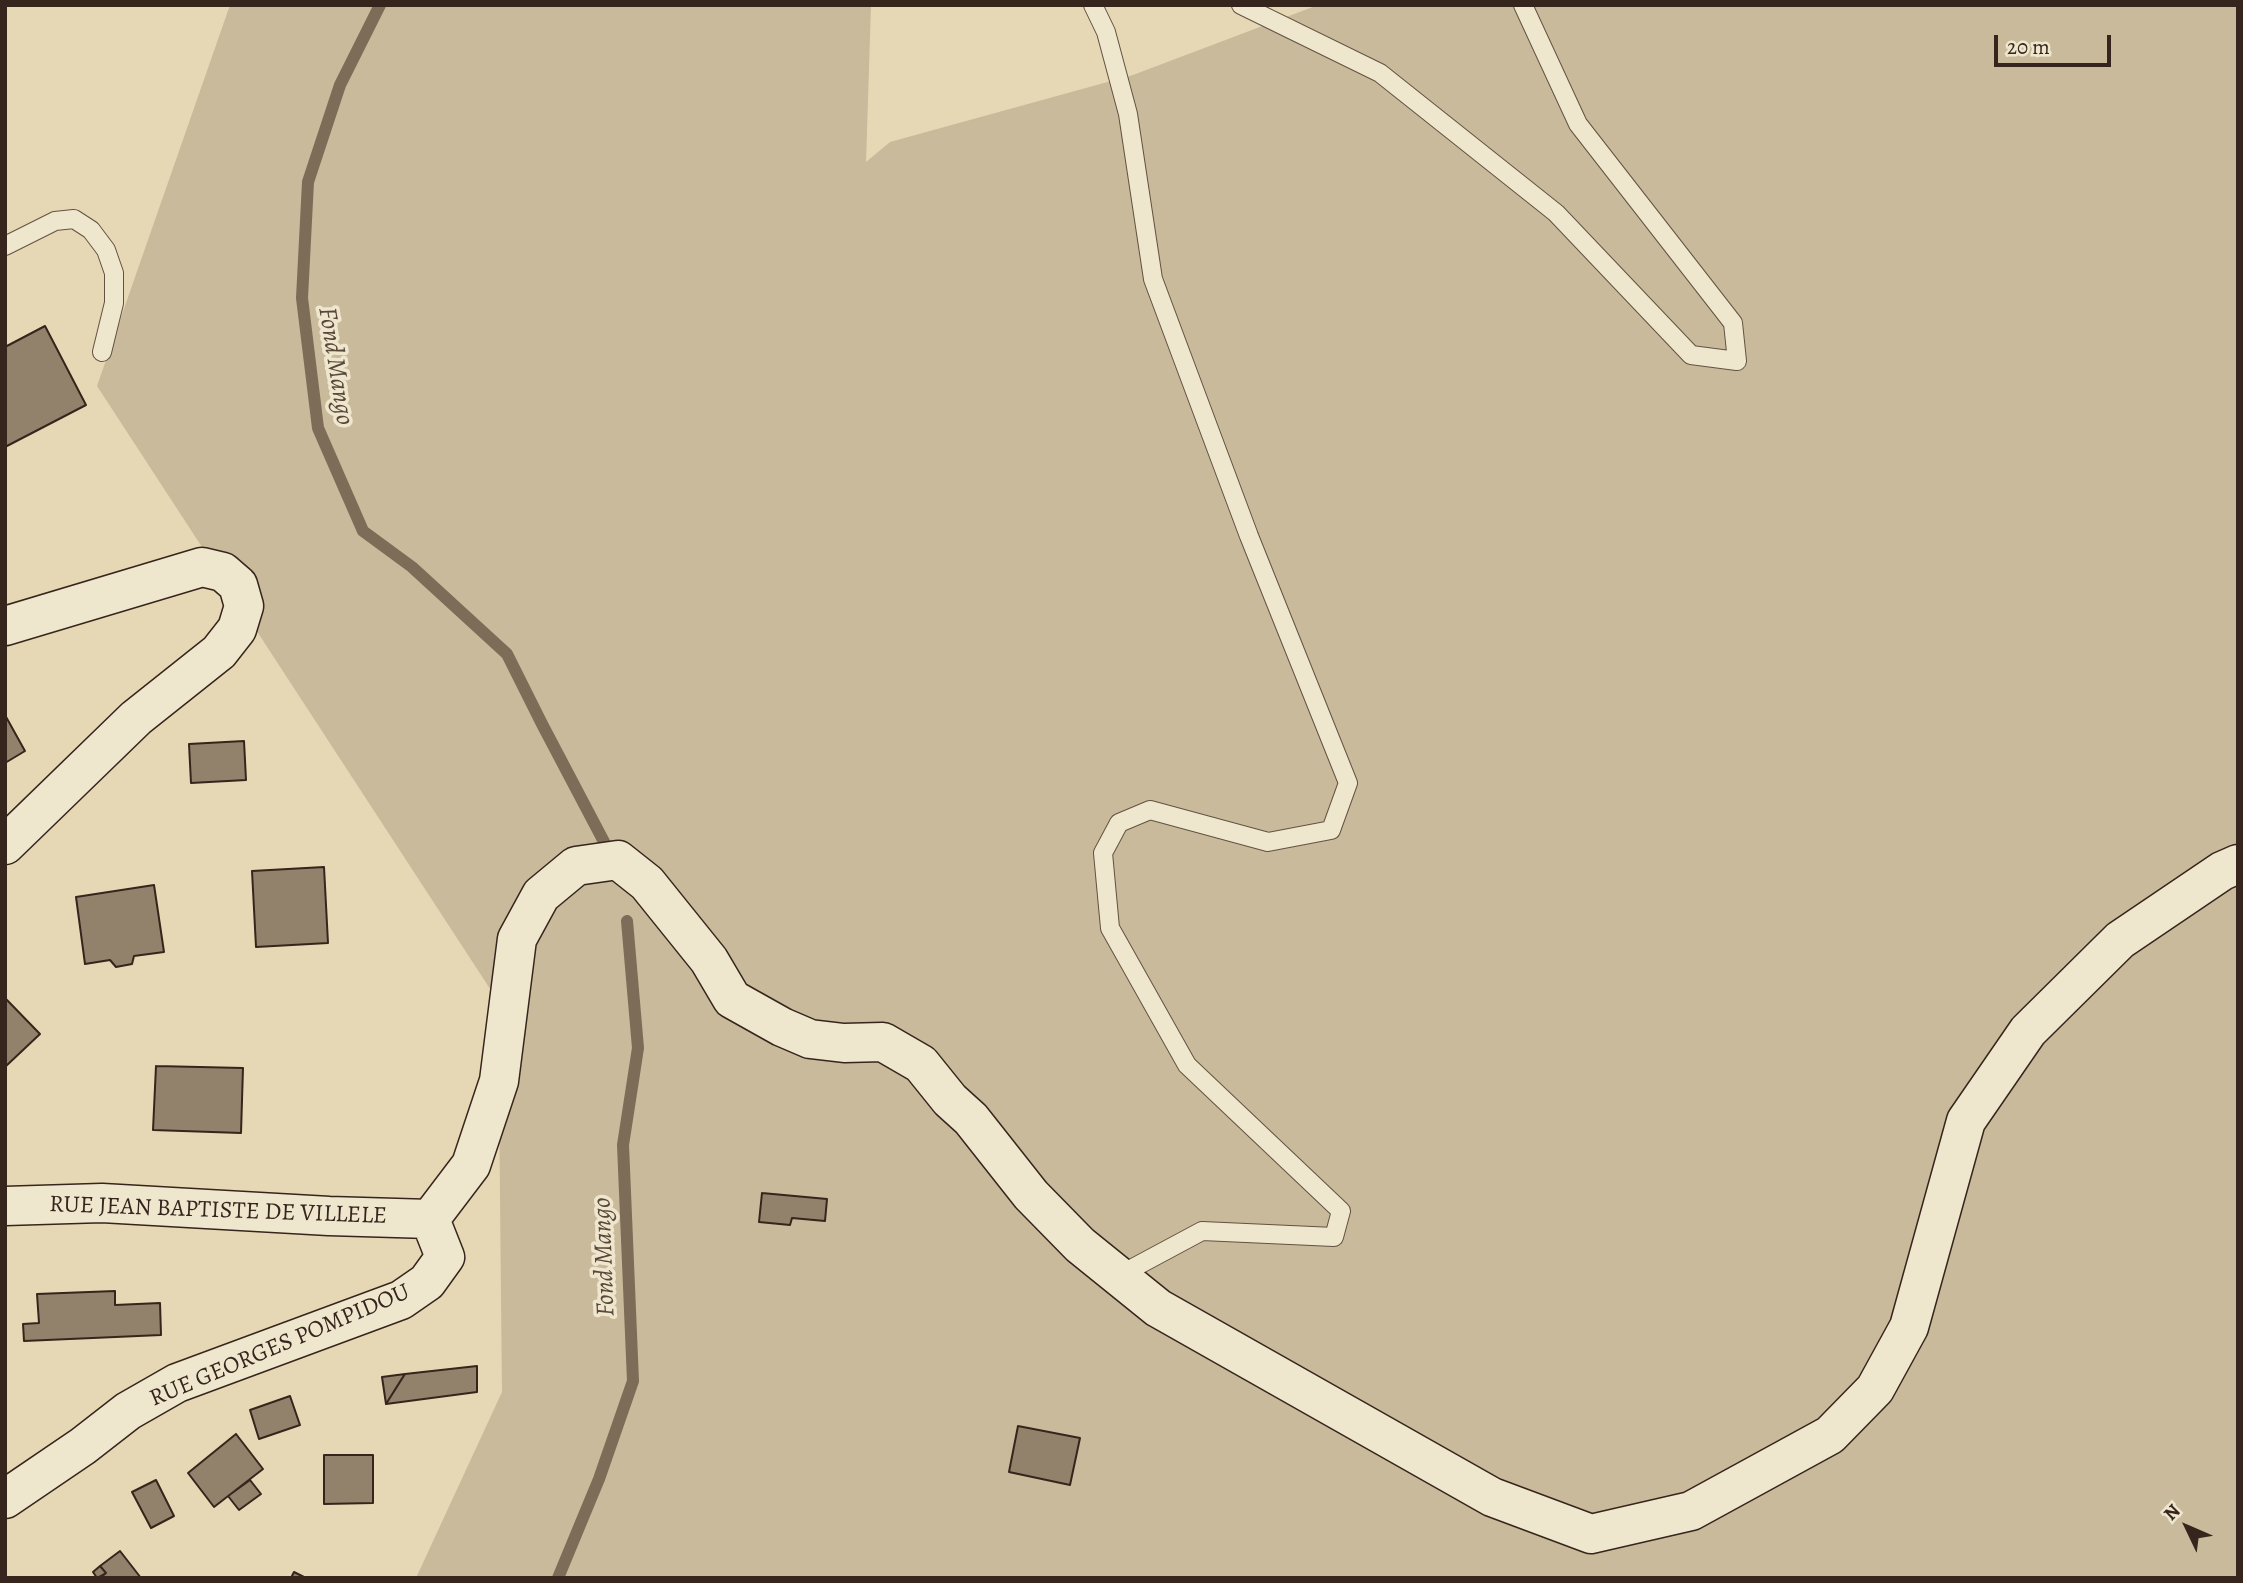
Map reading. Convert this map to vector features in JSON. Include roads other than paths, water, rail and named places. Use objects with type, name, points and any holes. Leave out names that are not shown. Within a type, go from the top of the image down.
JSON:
[{"type":"main road","points":[[5,626],[202,567],[223,572],[238,585],[244,606],[237,629],[219,652],[136,718],[5,845]]},
{"type":"main road","points":[[430,1219],[471,1165],[499,1081],[517,939],[541,895],[576,866],[618,860],[647,883],[709,960],[732,999],[810,1039],[844,1043],[883,1042],[921,1064],[950,1100],[971,1119],[1031,1195],[1080,1245],[1158,1308],[1492,1497],[1591,1534],[1691,1511],[1830,1435],[1875,1389],[1909,1327],[1966,1121],[2028,1031],[2120,940],[2222,871],[2238,864]]},
{"type":"main road","name":"RUE JEAN BAPTISTE DE VILLELE","points":[[5,1206],[102,1203],[430,1219]]},
{"type":"main road","name":"RUE GEORGES POMPIDOU","points":[[5,1499],[83,1446],[128,1411],[177,1383],[401,1300],[427,1282],[445,1257],[430,1219]]},
{"type":"lane","points":[[1093,5],[1106,32],[1128,114],[1153,279],[1249,536],[1348,783],[1331,830],[1268,842],[1150,810],[1119,822],[1103,853],[1110,928],[1186,1065],[1340,1211],[1334,1237],[1202,1231],[1118,1276]]},
{"type":"lane","points":[[1241,5],[1380,73],[1556,213],[1691,355],[1737,361],[1733,323],[1578,124],[1523,5]]},
{"type":"lane","points":[[5,246],[55,221],[74,219],[91,230],[106,250],[114,273],[114,303],[102,352]]},
{"type":"waterway","name":"Fond Mango","points":[[380,5],[340,85],[308,182],[302,298],[318,428],[363,531],[412,567],[507,654],[612,857]]},
{"type":"waterway","name":"Fond Mango","points":[[558,1578],[599,1479],[633,1381],[623,1145],[638,1048],[627,921]]}]
